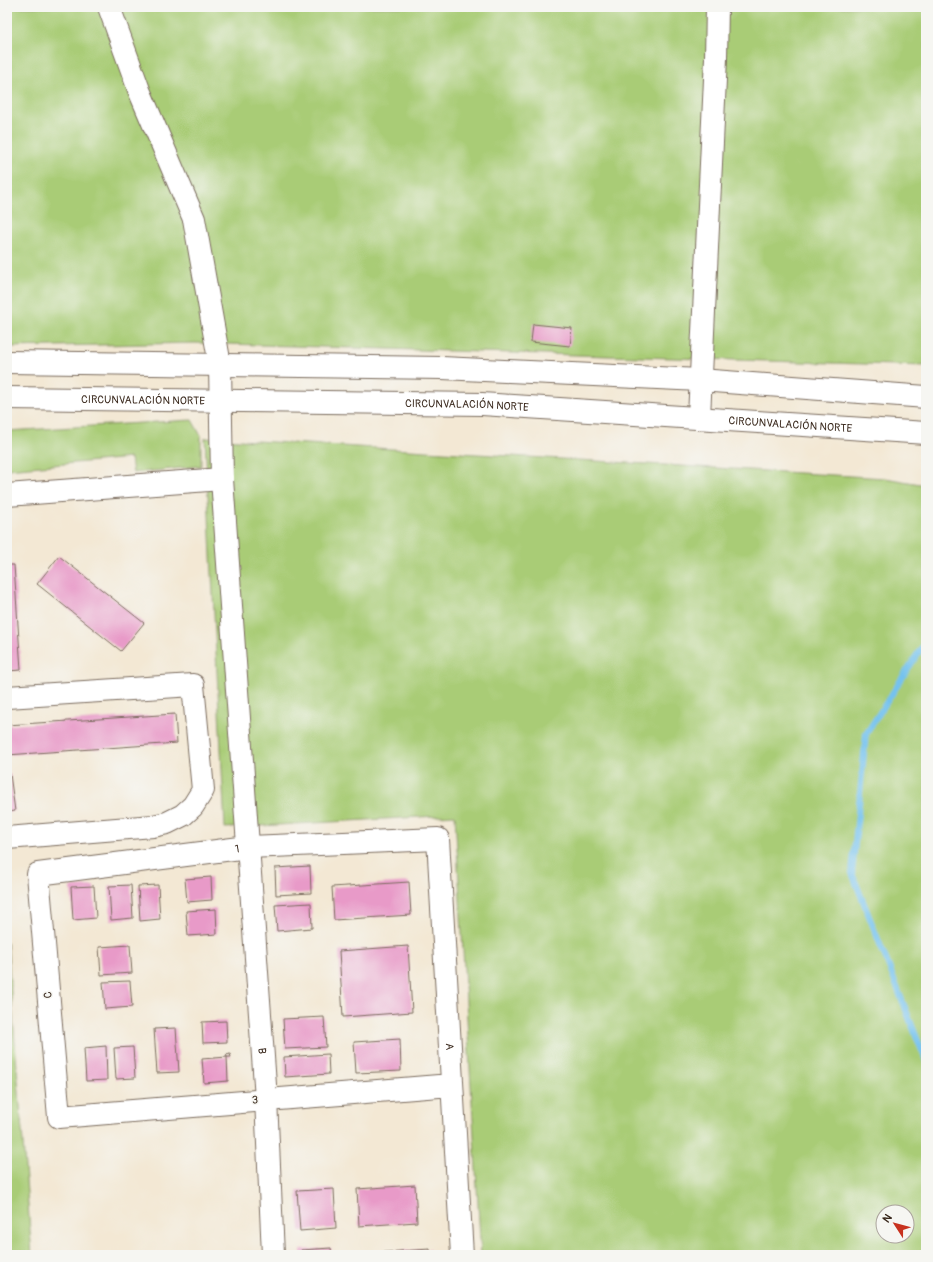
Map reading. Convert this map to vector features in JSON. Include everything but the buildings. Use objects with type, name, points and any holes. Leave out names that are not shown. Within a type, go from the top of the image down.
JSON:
[{"type":"main road","name":"B","points":[[109,7],[139,90],[194,219],[220,365],[222,479],[266,1099],[273,1255]]},
{"type":"main road","points":[[699,417],[716,58],[717,7]]},
{"type":"main road","points":[[7,362],[442,368],[700,380],[926,397]]},
{"type":"main road","name":"CIRCUNVALACIÓN NORTE","points":[[7,398],[482,404],[926,433]]},
{"type":"main road","points":[[7,494],[222,479]]},
{"type":"main road","points":[[7,698],[193,685],[203,790],[188,810],[167,823],[153,826],[7,838]]},
{"type":"main road","name":"1","points":[[38,874],[248,847],[438,839]]},
{"type":"main road","name":"A","points":[[438,839],[462,1255]]},
{"type":"main road","name":"C","points":[[38,874],[59,1117]]},
{"type":"main road","name":"3","points":[[59,1117],[451,1085]]},
{"type":"green space","points":[[7,7],[926,7],[926,366],[195,343],[7,347]]},
{"type":"green space","points":[[192,420],[201,436],[201,466],[133,473],[131,458],[7,469],[7,431]]},
{"type":"green space","points":[[205,438],[885,478],[926,485],[926,1255],[481,1255],[455,815],[225,828]]},
{"type":"green space","points":[[7,942],[32,1255],[7,1255]]},
{"type":"waterway","points":[[926,641],[866,734],[852,873],[926,1061]]}]
